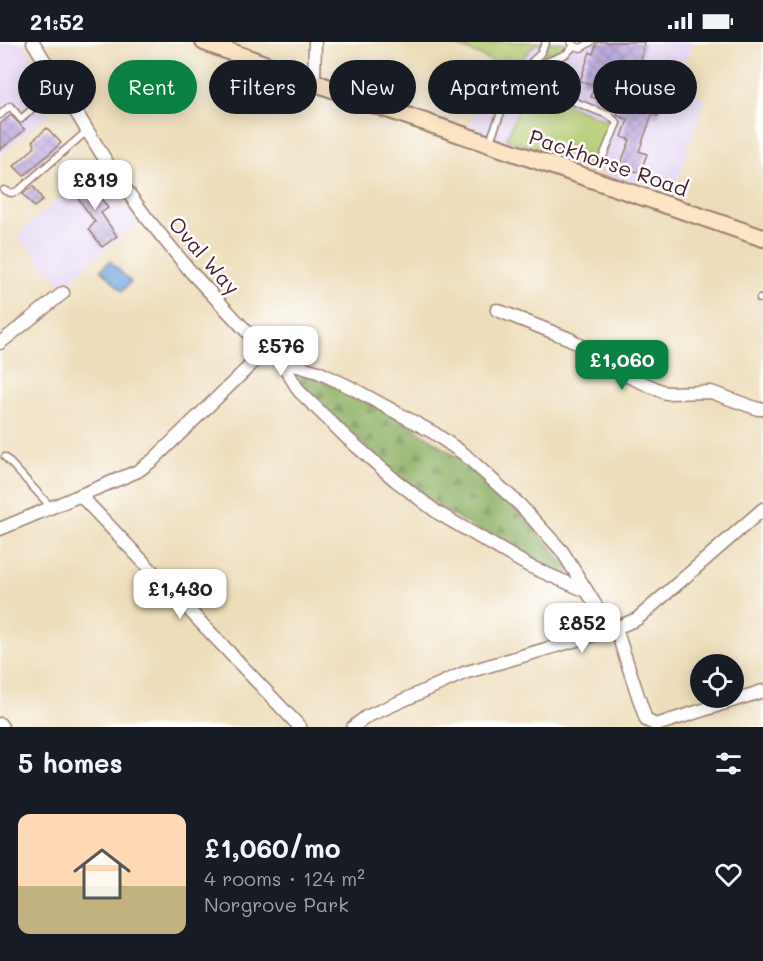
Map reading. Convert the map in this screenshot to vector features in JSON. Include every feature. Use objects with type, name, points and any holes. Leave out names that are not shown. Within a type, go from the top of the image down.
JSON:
[{"type":"main road","name":"Packhorse Road","points":[[204,42],[255,60]]},
{"type":"main road","name":"Packhorse Road","points":[[317,82],[763,238]]},
{"type":"street","name":"Oval Way","points":[[33,42],[44,60]]},
{"type":"street","points":[[315,42],[315,60]]},
{"type":"street","name":"Oval Way","points":[[77,114],[111,169],[146,217],[191,272],[265,351],[281,362],[318,372],[350,387],[434,433],[464,454],[520,506],[562,551],[586,591],[614,629],[649,725]]},
{"type":"street","points":[[0,343],[63,294]]},
{"type":"street","points":[[497,310],[570,339],[623,375],[666,393],[711,392],[763,409]]},
{"type":"street","points":[[0,529],[138,471],[153,460],[265,351]]},
{"type":"street","name":"Oval Way","points":[[281,362],[299,391],[347,438],[429,506],[475,536],[529,566],[586,591]]},
{"type":"street","points":[[80,495],[300,727]]},
{"type":"street","points":[[354,727],[366,717],[464,673],[614,629],[638,618],[763,509]]},
{"type":"street","points":[[649,725],[656,725],[763,691]]},
{"type":"lane","points":[[534,60],[546,42]]},
{"type":"lane","points":[[553,60],[566,54],[572,44],[585,47],[591,42]]},
{"type":"lane","points":[[581,103],[610,116],[617,123],[601,161]]},
{"type":"lane","points":[[0,115],[10,106],[21,119],[27,114]]},
{"type":"lane","points":[[489,144],[502,114]]},
{"type":"lane","points":[[4,190],[11,193],[18,191],[87,131]]},
{"type":"lane","points":[[5,457],[51,507]]},
{"type":"shaded area","points":[[0,42],[23,42],[34,60],[18,60],[18,114],[47,114],[0,155]]},
{"type":"shaded area","points":[[449,42],[693,42],[684,60],[593,60],[593,114],[697,114],[697,94],[704,101],[671,198],[606,177],[605,171],[594,173],[468,130],[474,114],[581,114],[581,60],[490,60]]},
{"type":"shaded area","points":[[97,165],[137,223],[63,286],[17,235]]},
{"type":"green space","points":[[449,42],[543,42],[541,45],[536,43],[521,60],[518,58],[512,60],[508,57],[490,60]]},
{"type":"green space","points":[[549,42],[565,42],[561,52],[556,56],[543,59]]},
{"type":"green space","points":[[581,110],[610,124],[591,167],[506,139],[516,114],[581,114]]},
{"type":"green space","points":[[300,372],[380,408],[449,451],[511,504],[569,569],[569,574],[565,576],[442,509],[400,477],[327,411],[297,379]]},
{"type":"water","points":[[110,261],[131,282],[122,291],[101,269]]},
{"type":"building","points":[[597,42],[644,42],[641,60],[593,60],[593,84],[581,81],[581,78],[590,52],[593,54]]},
{"type":"building","points":[[659,114],[658,116],[652,115],[639,151],[647,154],[640,173],[620,165],[630,140],[622,137],[628,120],[617,115]]},
{"type":"building","points":[[11,115],[25,130],[0,150],[0,124]]},
{"type":"building","points":[[47,128],[61,143],[24,176],[14,166],[35,147],[33,140]]},
{"type":"building","points":[[86,177],[108,208],[101,213],[117,236],[102,247],[89,229],[95,222],[71,188]]},
{"type":"building","points":[[33,186],[43,200],[34,207],[23,194]]}]
